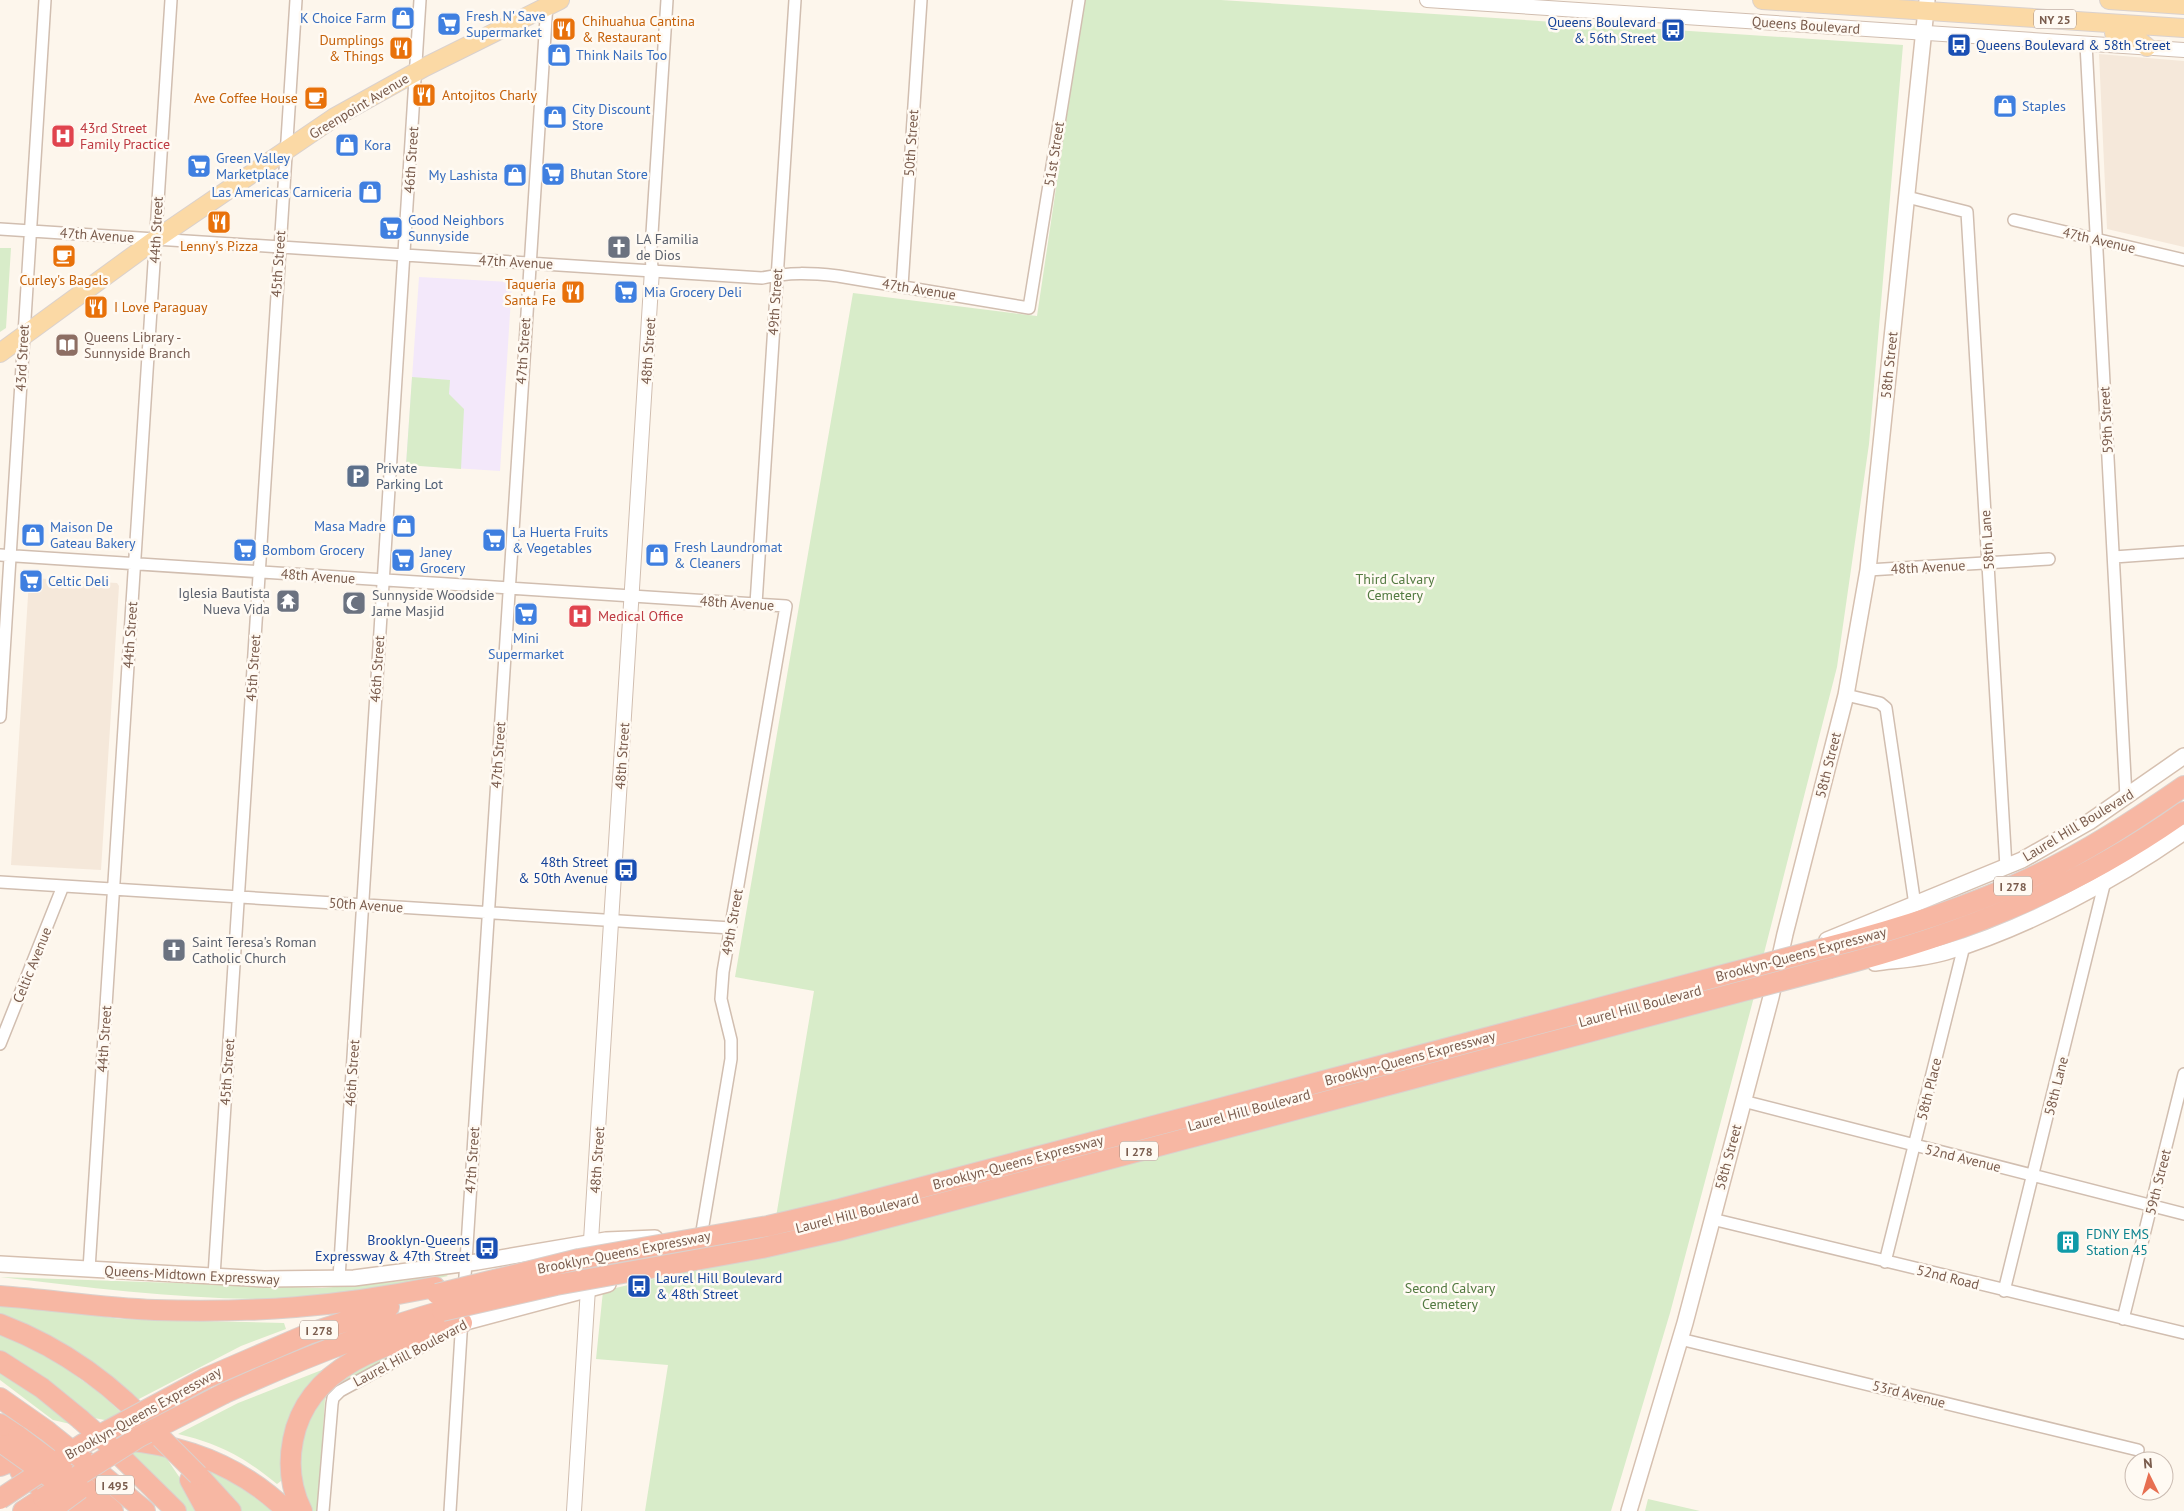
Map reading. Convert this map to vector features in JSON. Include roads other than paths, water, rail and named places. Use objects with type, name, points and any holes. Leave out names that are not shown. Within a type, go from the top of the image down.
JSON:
[{"type":"highway","name":"Brooklyn-Queens Expressway","points":[[0,1499],[83,1444],[206,1378],[328,1326],[438,1298],[543,1267],[768,1226],[840,1209],[1825,948],[1934,917],[2032,878],[2098,843],[2184,786]]},
{"type":"highway","name":"Brooklyn-Queens Expressway","points":[[28,1511],[60,1507],[142,1428],[329,1348],[438,1298],[593,1278],[762,1248],[828,1234],[1830,968],[1942,936],[2026,903],[2110,860],[2184,812]]},
{"type":"highway","points":[[0,1285],[187,1309]]},
{"type":"highway","points":[[0,1296],[155,1310],[244,1311],[305,1308],[369,1300],[438,1298]]},
{"type":"highway","points":[[302,1511],[293,1486],[291,1454],[299,1418],[313,1393],[335,1372],[365,1355],[414,1336],[462,1323]]},
{"type":"highway","points":[[0,1324],[32,1338],[78,1364],[111,1388],[142,1428],[161,1438],[194,1478],[232,1511]]},
{"type":"highway","points":[[0,1361],[42,1388],[80,1419],[176,1511]]},
{"type":"highway","name":"I 495","points":[[0,1398],[84,1460],[146,1511]]},
{"type":"highway","name":"I 495","points":[[0,1424],[6,1445],[58,1475],[113,1511]]},
{"type":"highway","points":[[0,1466],[42,1449],[79,1440],[117,1440],[161,1445],[199,1455],[231,1469],[262,1489],[287,1511]]},
{"type":"highway","points":[[6,1445],[20,1471],[60,1507]]},
{"type":"highway","points":[[58,1475],[92,1511]]},
{"type":"highway","points":[[194,1478],[207,1511]]},
{"type":"highway","name":"Brooklyn-Queens Expressway","points":[[23,1511],[60,1507]]},
{"type":"main road","name":"Queens Boulevard","points":[[1762,0],[1926,5],[2058,19],[2184,28]]},
{"type":"main road","points":[[2109,0],[2184,5]]},
{"type":"main road","name":"Greenpoint Avenue","points":[[0,353],[156,240],[350,108],[551,2]]},
{"type":"main road","name":"58th Street","points":[[1629,1511],[1680,1339],[1712,1219],[1846,695],[1868,570],[1926,5]]},
{"type":"main road","points":[[2058,19],[2095,32],[2132,35],[2147,47]]},
{"type":"main road","name":"Laurel Hill Boulevard","points":[[462,1323],[589,1289],[779,1233],[1777,970],[1800,950],[2006,867],[2072,832],[2184,756]]},
{"type":"main road","name":"Laurel Hill Boulevard","points":[[1777,970],[1792,974],[1925,957],[1964,946],[2022,922],[2105,881],[2142,861],[2184,832]]},
{"type":"main road","name":"Laurel Hill Boulevard","points":[[592,1242],[779,1233]]},
{"type":"main road","name":"Brooklyn-Queens Expressway","points":[[339,1278],[390,1274],[592,1242]]},
{"type":"main road","name":"Queens-Midtown Expressway","points":[[0,1264],[282,1280],[339,1278]]},
{"type":"street","name":"43rd Street","points":[[0,717],[5,556],[24,336],[44,0]]},
{"type":"street","name":"44th Street","points":[[89,1269],[171,0]]},
{"type":"street","name":"45th Street","points":[[214,1276],[296,0]]},
{"type":"street","name":"46th Street","points":[[339,1278],[420,0]]},
{"type":"street","name":"48th Street","points":[[574,1511],[633,596],[652,270],[651,249],[667,0]]},
{"type":"street","name":"49th Street","points":[[756,604],[795,0]]},
{"type":"street","name":"50th Street","points":[[902,286],[921,0]]},
{"type":"street","name":"51st Street","points":[[1030,308],[1079,0]]},
{"type":"street","name":"Queens Boulevard","points":[[1427,0],[2184,50]]},
{"type":"street","name":"47th Street","points":[[450,1511],[529,263],[551,2]]},
{"type":"street","name":"59th Street","points":[[2086,44],[2126,797]]},
{"type":"street","name":"58th Lane","points":[[1907,197],[1967,212],[2006,867]]},
{"type":"street","name":"47th Avenue","points":[[2014,220],[2184,260]]},
{"type":"street","name":"47th Avenue","points":[[0,229],[762,278],[791,272],[838,276],[1030,308]]},
{"type":"street","points":[[2114,557],[2184,552]]},
{"type":"street","name":"48th Avenue","points":[[5,556],[786,606]]},
{"type":"street","name":"48th Avenue","points":[[1868,570],[2049,559]]},
{"type":"street","name":"49th Street","points":[[701,1237],[731,1059],[731,1040],[721,992],[786,606]]},
{"type":"street","points":[[1846,695],[1877,702],[1886,708],[1915,905]]},
{"type":"street","name":"58th Lane","points":[[2004,1290],[2034,1176],[2105,881]]},
{"type":"street","name":"50th Avenue","points":[[0,882],[731,928]]},
{"type":"street","name":"Celtic Avenue","points":[[0,1044],[63,886]]},
{"type":"street","name":"58th Place","points":[[1885,1262],[1964,946]]},
{"type":"street","name":"59th Street","points":[[2123,1319],[2184,1074]]},
{"type":"street","name":"52nd Avenue","points":[[1743,1101],[2184,1214]]},
{"type":"street","name":"52nd Road","points":[[1712,1219],[2184,1333]]},
{"type":"street","name":"Laurel Hill Boulevard","points":[[323,1511],[333,1398],[340,1391],[462,1323]]},
{"type":"street","name":"53rd Avenue","points":[[1680,1339],[2138,1450]]},
{"type":"place","name":"K Choice Farm","points":[[403,18]]},
{"type":"place","name":"Fresh N' Save Supermarket","points":[[449,24]]},
{"type":"place","name":"Chihuahua Cantina & Restaurant","points":[[564,29]]},
{"type":"place","name":"Queens Boulevard & 56th Street","points":[[1673,30]]},
{"type":"place","name":"Queens Boulevard & 58th Street","points":[[1959,45]]},
{"type":"place","name":"Dumplings & Things","points":[[401,48]]},
{"type":"place","name":"Think Nails Too","points":[[559,55]]},
{"type":"place","name":"Antojitos Charly","points":[[424,95]]},
{"type":"place","name":"Ave Coffee House","points":[[316,98]]},
{"type":"place","name":"Staples","points":[[2005,106]]},
{"type":"place","name":"City Discount Store","points":[[555,117]]},
{"type":"place","name":"43rd Street Family Practice","points":[[63,136]]},
{"type":"place","name":"Kora","points":[[347,145]]},
{"type":"place","name":"Green Valley Marketplace","points":[[199,166]]},
{"type":"place","name":"Bhutan Store","points":[[553,174]]},
{"type":"place","name":"My Lashista","points":[[515,175]]},
{"type":"place","name":"Las Americas Carniceria","points":[[370,192]]},
{"type":"place","name":"Lenny's Pizza","points":[[219,222]]},
{"type":"place","name":"Good Neighbors Sunnyside","points":[[391,228]]},
{"type":"place","name":"LA Familia de Dios","points":[[619,247]]},
{"type":"place","name":"Curley's Bagels","points":[[64,256]]},
{"type":"place","name":"Taqueria Santa Fe","points":[[573,292]]},
{"type":"place","name":"Mia Grocery Deli","points":[[626,292]]},
{"type":"place","name":"I Love Paraguay","points":[[96,307]]},
{"type":"place","name":"Queens Library - Sunnyside Branch","points":[[67,345]]},
{"type":"place","name":"Private Parking Lot","points":[[358,476]]},
{"type":"place","name":"Masa Madre","points":[[404,526]]},
{"type":"place","name":"Maison De Gateau Bakery","points":[[33,535]]},
{"type":"place","name":"La Huerta Fruits & Vegetables","points":[[494,540]]},
{"type":"place","name":"Bombom Grocery","points":[[245,550]]},
{"type":"place","name":"Fresh Laundromat & Cleaners","points":[[657,555]]},
{"type":"place","name":"Janey Grocery","points":[[403,560]]},
{"type":"place","name":"Celtic Deli","points":[[31,581]]},
{"type":"place","name":"Iglesia Bautista Nueva Vida","points":[[288,601]]},
{"type":"place","name":"Sunnyside Woodside Jame Masjid","points":[[354,603]]},
{"type":"place","name":"Mini Supermarket","points":[[526,614]]},
{"type":"place","name":"Medical Office","points":[[580,616]]},
{"type":"place","name":"48th Street & 50th Avenue","points":[[626,870]]},
{"type":"place","name":"Saint Teresa's Roman Catholic Church","points":[[174,950]]},
{"type":"place","name":"FDNY EMS Station 45","points":[[2068,1242]]},
{"type":"place","name":"Brooklyn-Queens Expressway & 47th Street","points":[[487,1248]]},
{"type":"place","name":"Laurel Hill Boulevard & 48th Street","points":[[639,1286]]},
{"type":"park label","name":"Third Calvary Cemetery","points":[[1395,588]]},
{"type":"park label","name":"Second Calvary Cemetery","points":[[1450,1296]]}]
